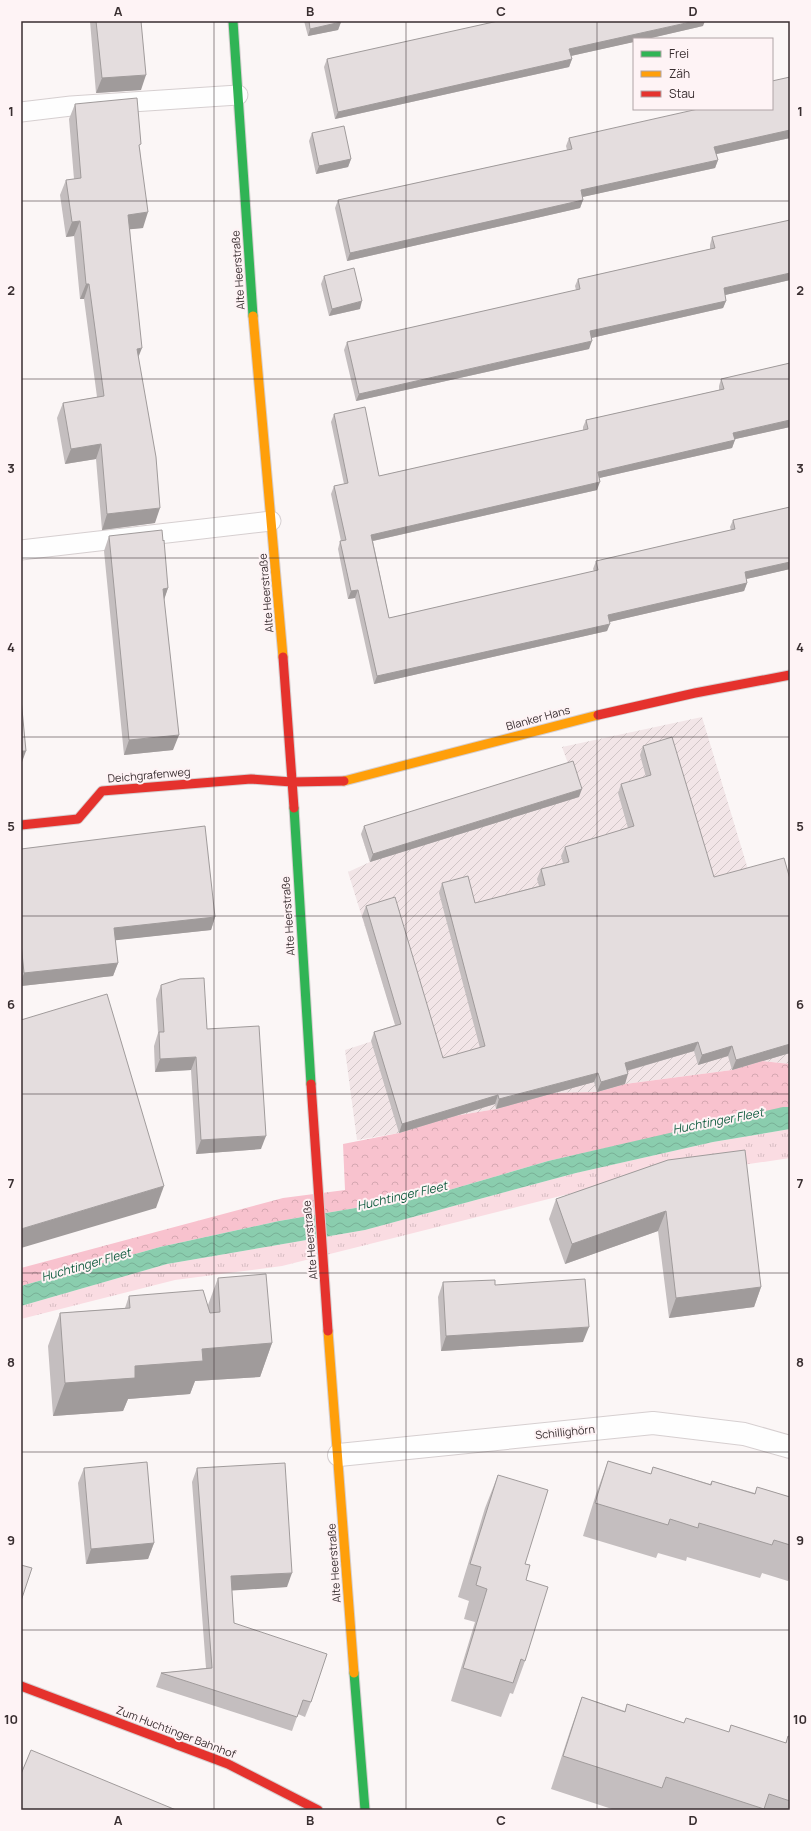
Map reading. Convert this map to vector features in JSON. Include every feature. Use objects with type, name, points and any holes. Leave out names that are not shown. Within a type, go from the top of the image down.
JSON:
[{"type":"street","name":"Alte Heerstraße","points":[[233,21],[255,343],[292,782],[319,1210],[339,1455],[365,1810]]},
{"type":"street","name":"Blanker Hans","points":[[292,782],[342,782],[570,722],[695,692],[790,675]]},
{"type":"street","name":"Deichgrafenweg","points":[[21,825],[78,819],[102,791],[251,779],[292,782]]},
{"type":"street","name":"Schillighörn","points":[[339,1455],[653,1422],[744,1434],[790,1447]]},
{"type":"street","name":"Zum Huchtinger Bahnhof","points":[[21,1686],[228,1764],[318,1810]]},
{"type":"lane","points":[[21,112],[71,106],[238,95]]},
{"type":"lane","points":[[21,550],[271,521]]},
{"type":"shaded area","points":[[702,717],[750,876],[790,900],[790,1064],[762,1061],[732,1070],[625,1084],[597,1092],[552,1093],[496,1109],[454,1116],[399,1133],[357,1140],[345,1050],[398,1033],[348,872],[370,862],[361,834],[570,769],[562,747]]},
{"type":"green space","points":[[762,1061],[790,1064],[790,1107],[548,1161],[432,1195],[279,1221],[160,1247],[21,1286],[21,1268],[283,1198],[345,1190],[343,1144],[399,1133],[454,1116],[496,1109],[552,1093],[597,1092],[625,1084],[732,1070]]},
{"type":"green space","points":[[790,1129],[790,1158],[600,1186],[282,1266],[175,1280],[21,1319],[21,1306],[167,1264],[365,1230],[576,1173],[713,1142]]},
{"type":"water","points":[[783,1107],[790,1107],[790,1129],[713,1142],[576,1173],[365,1230],[167,1264],[21,1306],[21,1286],[160,1247],[279,1221],[432,1195],[548,1161]]},
{"type":"building","points":[[96,21],[141,21],[146,75],[102,78]]},
{"type":"building","points":[[309,21],[341,21],[341,22],[310,29]]},
{"type":"building","points":[[498,21],[695,21],[569,49],[572,59],[338,112],[327,59]]},
{"type":"building","points":[[790,77],[790,130],[714,147],[718,160],[581,190],[583,200],[350,253],[338,200],[572,149],[569,138],[694,110],[773,110],[773,81]]},
{"type":"building","points":[[137,98],[141,144],[139,145],[148,212],[128,215],[142,348],[137,349],[156,457],[160,508],[107,514],[101,444],[71,449],[63,403],[104,396],[89,284],[86,284],[80,221],[72,222],[66,180],[81,178],[75,104]]},
{"type":"building","points":[[344,126],[351,159],[319,166],[312,133]]},
{"type":"building","points":[[790,220],[790,273],[724,288],[726,301],[590,331],[592,341],[359,394],[347,342],[580,289],[578,279],[715,248],[712,237]]},
{"type":"building","points":[[354,268],[362,301],[332,309],[324,276]]},
{"type":"building","points":[[790,363],[790,420],[733,433],[735,440],[598,472],[600,482],[371,535],[389,618],[598,570],[596,561],[735,529],[733,520],[790,507],[790,562],[745,572],[747,583],[608,615],[610,624],[377,676],[358,590],[351,591],[340,541],[346,540],[334,486],[348,483],[334,414],[365,407],[379,476],[588,429],[586,420],[724,389],[721,379]]},
{"type":"building","points":[[162,530],[168,588],[163,589],[179,735],[129,740],[109,536]]},
{"type":"building","points":[[21,699],[26,751],[21,751]]},
{"type":"building","points":[[672,737],[714,877],[784,858],[790,879],[790,1044],[736,1060],[732,1046],[702,1055],[698,1042],[625,1063],[628,1074],[601,1082],[598,1073],[499,1099],[498,1095],[402,1124],[374,1032],[401,1024],[366,906],[395,897],[443,1058],[485,1046],[442,883],[468,876],[475,903],[545,885],[541,869],[569,862],[565,847],[634,826],[621,784],[651,775],[643,746]]},
{"type":"building","points":[[573,761],[582,789],[373,854],[364,826]]},
{"type":"building","points":[[205,826],[215,917],[114,928],[118,963],[24,973],[21,943],[21,849]]},
{"type":"building","points":[[204,978],[207,1029],[259,1026],[266,1136],[201,1140],[196,1057],[160,1059],[159,1032],[164,1032],[161,985],[180,979]]},
{"type":"building","points":[[107,994],[164,1186],[21,1229],[21,1020]]},
{"type":"building","points":[[745,1150],[761,1287],[676,1298],[666,1211],[572,1244],[556,1199],[668,1160]]},
{"type":"building","points":[[266,1274],[272,1343],[202,1349],[203,1361],[135,1366],[135,1378],[65,1383],[60,1313],[130,1308],[129,1296],[203,1290],[210,1313],[220,1312],[218,1278]]},
{"type":"building","points":[[585,1279],[589,1327],[446,1336],[443,1282],[495,1280],[495,1285]]},
{"type":"building","points":[[608,1461],[651,1474],[653,1467],[711,1485],[712,1481],[755,1494],[757,1487],[790,1497],[790,1545],[774,1540],[772,1545],[699,1523],[698,1528],[670,1519],[668,1525],[595,1503]]},
{"type":"building","points":[[147,1462],[154,1543],[91,1549],[84,1468]]},
{"type":"building","points":[[285,1463],[292,1573],[231,1576],[234,1623],[327,1654],[311,1702],[303,1700],[297,1717],[161,1673],[212,1668],[197,1468]]},
{"type":"building","points":[[498,1475],[548,1490],[525,1564],[530,1565],[526,1580],[548,1587],[525,1661],[521,1659],[513,1683],[463,1668],[487,1589],[476,1585],[481,1567],[470,1564]]},
{"type":"building","points":[[21,1565],[32,1568],[21,1601]]},
{"type":"building","points":[[582,1697],[625,1712],[627,1704],[684,1723],[686,1718],[729,1732],[731,1725],[786,1743],[788,1736],[790,1737],[790,1801],[769,1794],[764,1809],[666,1777],[662,1788],[563,1756]]},
{"type":"building","points":[[31,1750],[176,1810],[21,1810],[21,1774]]},
{"type":"traffic: fast","points":[[233,21],[253,316]]},
{"type":"traffic: fast","points":[[294,808],[311,1084]]},
{"type":"traffic: fast","points":[[354,1673],[365,1810]]},
{"type":"traffic: slow","points":[[253,316],[283,657]]},
{"type":"traffic: slow","points":[[344,781],[598,715]]},
{"type":"traffic: slow","points":[[328,1331],[354,1673]]},
{"type":"traffic: jam","points":[[283,657],[294,808]]},
{"type":"traffic: jam","points":[[598,715],[695,693],[790,675]]},
{"type":"traffic: jam","points":[[21,825],[78,819],[102,791],[251,779],[292,782],[344,781]]},
{"type":"traffic: jam","points":[[311,1084],[328,1331]]},
{"type":"traffic: jam","points":[[21,1686],[228,1764],[318,1810]]},
{"type":"water label","name":"Huchtinger Fleet","points":[[718,1121]]},
{"type":"water label","name":"Huchtinger Fleet","points":[[402,1196]]},
{"type":"water label","name":"Huchtinger Fleet","points":[[86,1265]]}]
